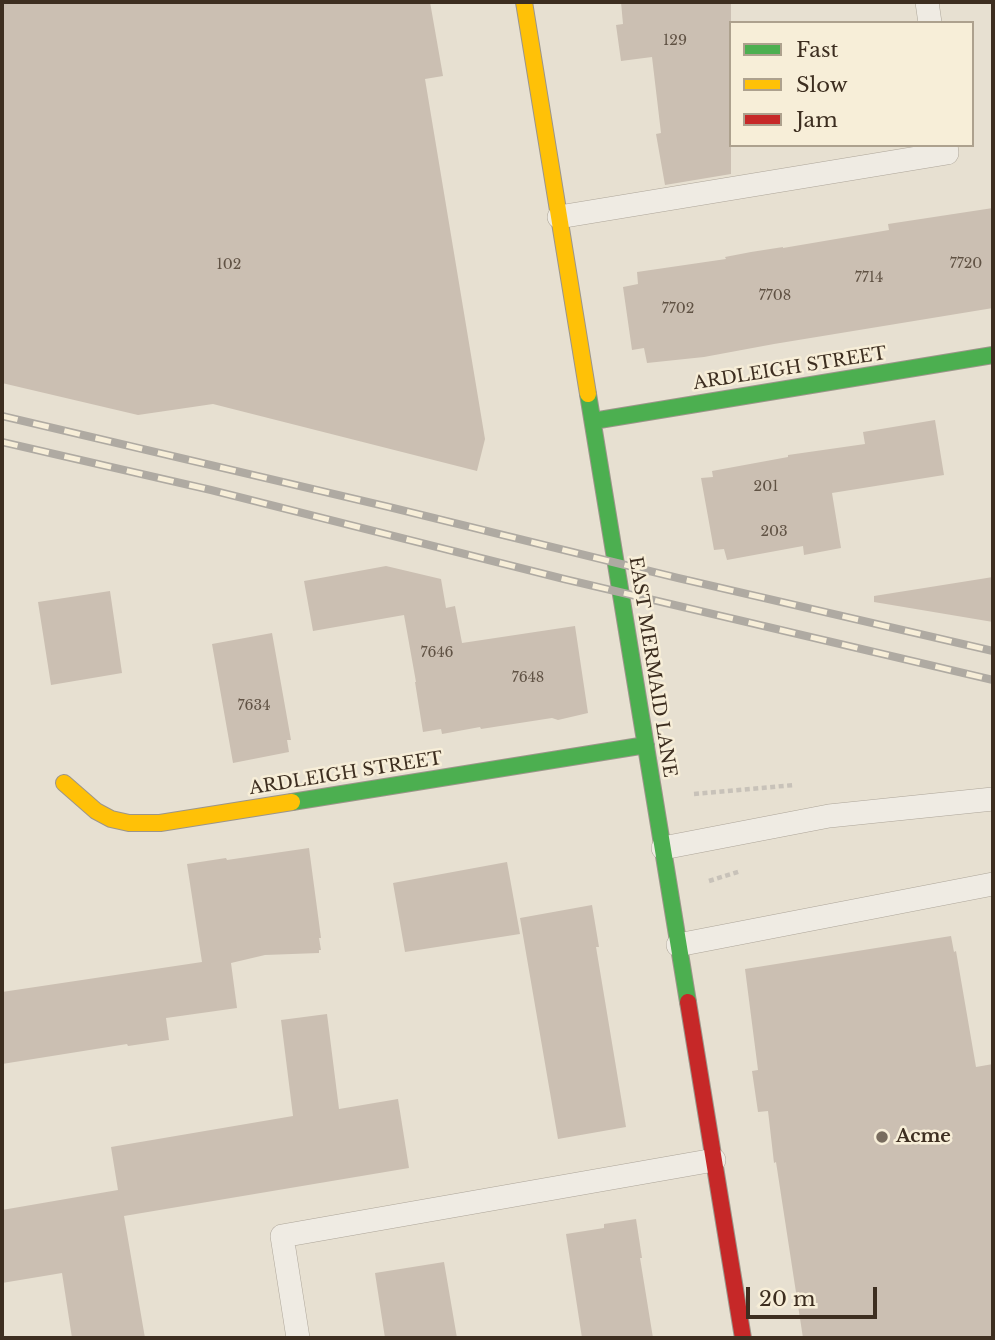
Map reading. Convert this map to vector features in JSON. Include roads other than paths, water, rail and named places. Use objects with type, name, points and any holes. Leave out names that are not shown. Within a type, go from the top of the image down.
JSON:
[{"type":"street","name":"EAST MERMAID LANE","points":[[523,2],[743,1338]]},
{"type":"street","name":"ARDLEIGH STREET","points":[[593,421],[993,355]]},
{"type":"street","name":"ARDLEIGH STREET","points":[[64,783],[93,811],[109,818],[121,823],[160,824],[646,745]]},
{"type":"lane","points":[[927,2],[930,21]]},
{"type":"lane","points":[[559,217],[947,153],[946,147]]},
{"type":"lane","points":[[663,848],[829,816],[993,799]]},
{"type":"lane","points":[[678,945],[993,884]]},
{"type":"lane","points":[[298,1338],[282,1236],[714,1160]]},
{"type":"railway","points":[[2,416],[993,651]]},
{"type":"railway","points":[[2,442],[211,490],[564,579],[993,680]]},
{"type":"place","name":"Acme","points":[[882,1137]]}]
